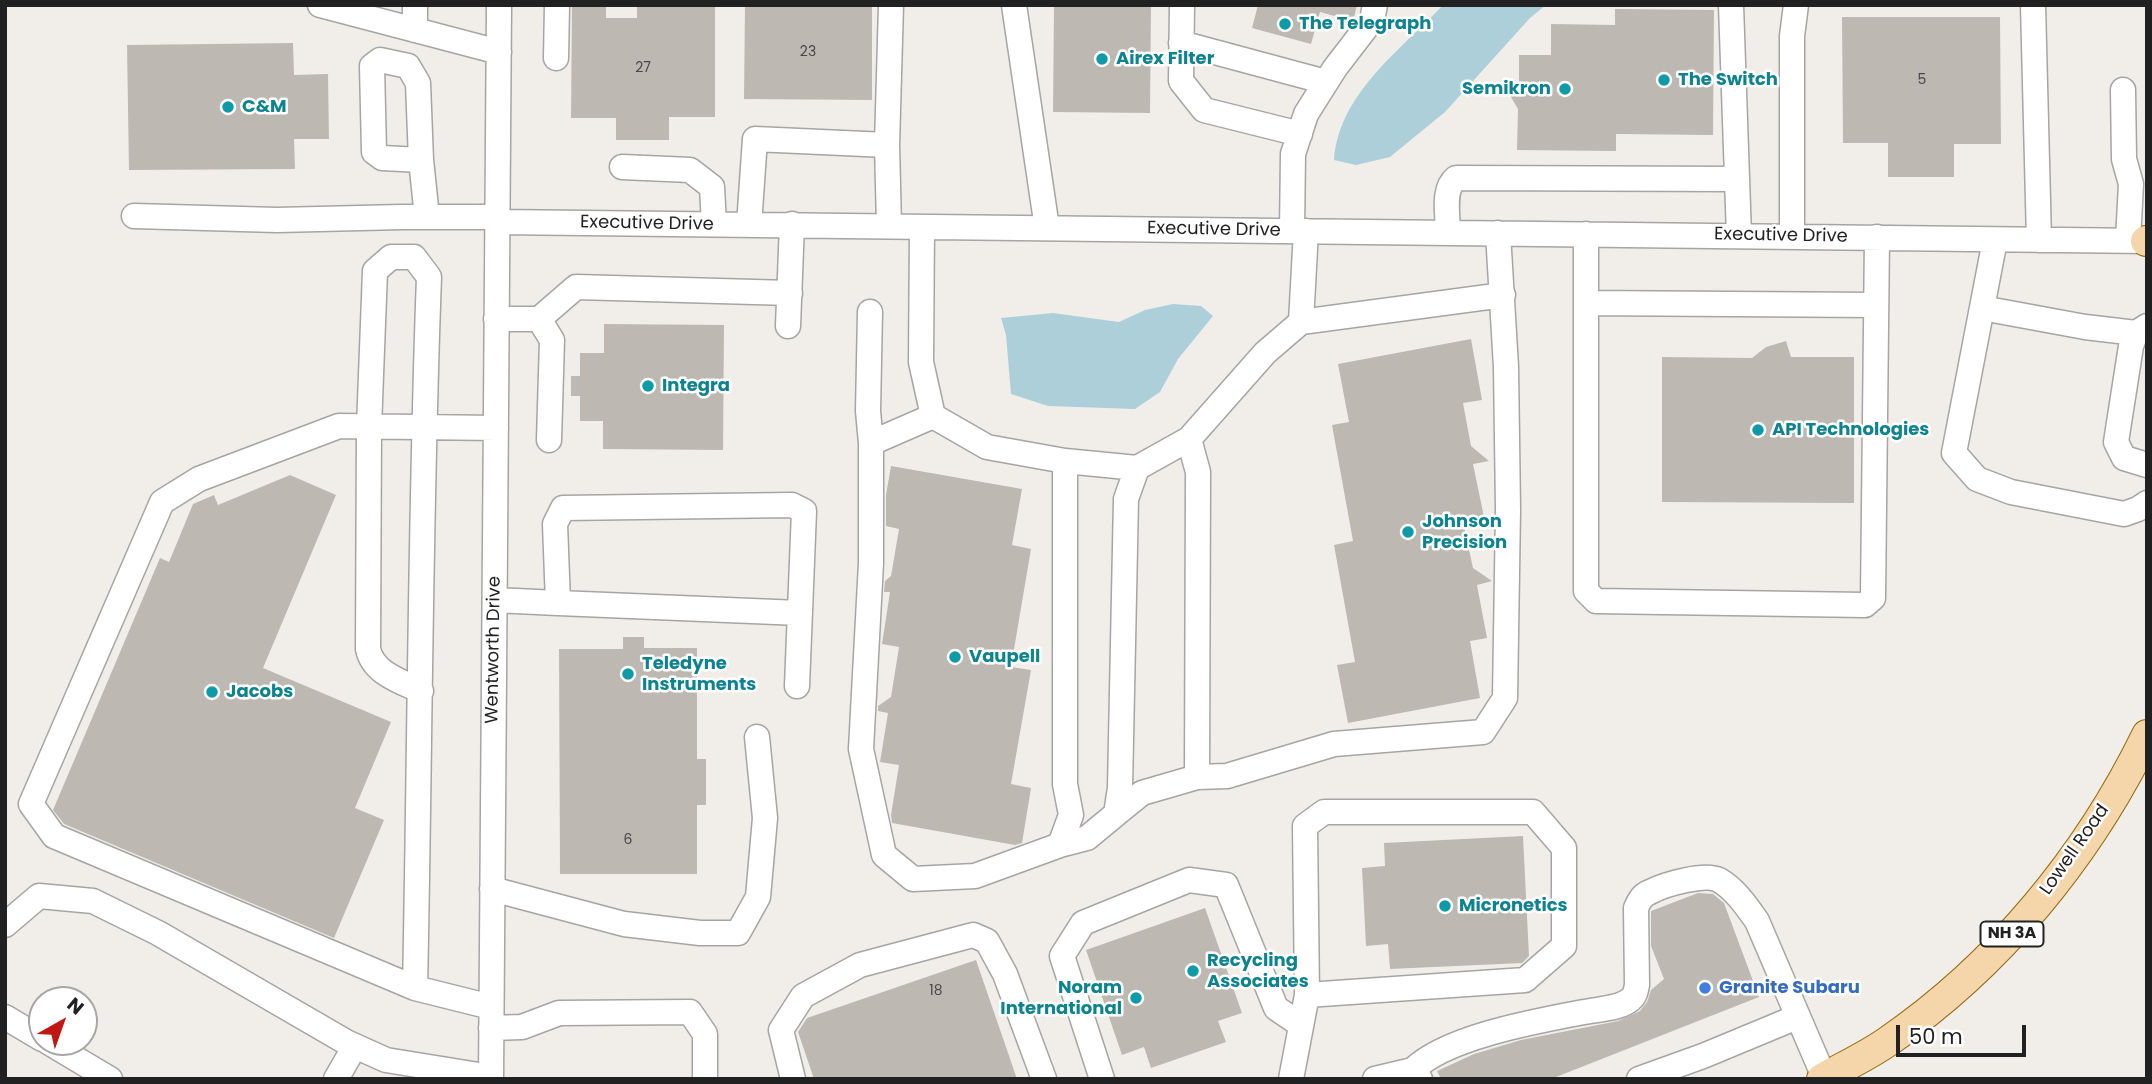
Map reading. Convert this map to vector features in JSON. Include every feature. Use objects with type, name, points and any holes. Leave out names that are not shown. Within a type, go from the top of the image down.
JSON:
[{"type":"main road","name":"Lowell Road","points":[[1823,1078],[1885,1043],[1927,1012],[2010,935],[2067,866],[2144,745]]},
{"type":"street","points":[[320,5],[347,9],[499,52]]},
{"type":"street","points":[[415,5],[415,30]]},
{"type":"street","points":[[556,58],[557,5]]},
{"type":"street","points":[[889,226],[887,145],[891,5]]},
{"type":"street","points":[[1014,5],[1047,228]]},
{"type":"street","points":[[1182,5],[1181,81],[1204,110],[1300,134]]},
{"type":"street","points":[[1301,322],[1299,231],[1293,154],[1306,114],[1372,20],[1375,5]]},
{"type":"street","points":[[1731,5],[1739,236]]},
{"type":"street","points":[[1792,236],[1791,36],[1796,5]]},
{"type":"street","points":[[2033,5],[2039,240]]},
{"type":"street","points":[[498,220],[500,6]]},
{"type":"street","points":[[1181,43],[1326,82]]},
{"type":"street","points":[[2123,90],[2124,159],[2132,184],[2142,240]]},
{"type":"street","points":[[749,225],[755,139],[887,145]]},
{"type":"street","points":[[421,160],[428,217]]},
{"type":"street","points":[[622,167],[691,170],[712,187],[715,225]]},
{"type":"street","points":[[1448,232],[1447,190],[1450,182],[1457,178],[1737,179]]},
{"type":"street","name":"Executive Drive","points":[[134,216],[277,220],[428,217],[715,225],[2142,240]]},
{"type":"street","name":"Wentworth Drive","points":[[491,1078],[498,220]]},
{"type":"street","points":[[788,326],[792,224]]},
{"type":"street","points":[[922,227],[921,362],[933,416],[987,447],[1065,461],[1138,468],[1189,439],[1265,353],[1301,322],[1503,295]]},
{"type":"street","points":[[870,312],[868,411],[871,443],[871,563],[862,749],[884,855],[913,879],[975,876],[1087,838],[1142,793],[1197,777],[1227,776],[1334,744],[1483,732],[1505,698],[1508,510],[1503,295],[1498,233]]},
{"type":"street","points":[[1586,234],[1586,591],[1596,601],[1865,605],[1873,598],[1877,237]]},
{"type":"street","points":[[1995,240],[1954,453],[1977,478],[2011,492],[2124,514],[2147,503]]},
{"type":"street","points":[[415,988],[421,691],[423,427],[429,276],[414,257],[391,257],[375,271],[369,427],[368,649],[370,659],[381,671],[421,691]]},
{"type":"street","points":[[496,319],[539,319],[576,287],[790,293]]},
{"type":"street","points":[[1586,303],[1876,305]]},
{"type":"street","points":[[1982,308],[2085,327],[2141,330],[2129,359],[2116,442],[2124,458],[2147,465]]},
{"type":"street","points":[[539,319],[552,340],[549,440]]},
{"type":"street","points":[[871,443],[933,416]]},
{"type":"street","points":[[496,428],[339,426],[199,479],[162,502],[31,804],[54,836],[491,1018],[522,1027],[559,1013],[690,1012],[705,1034],[705,1079]]},
{"type":"street","points":[[1189,439],[1198,472],[1197,777]]},
{"type":"street","points":[[1060,845],[1071,815],[1065,784],[1065,461]]},
{"type":"street","points":[[1116,814],[1120,788],[1126,499],[1138,468]]},
{"type":"street","points":[[558,603],[555,524],[563,508],[792,505],[804,511],[797,686]]},
{"type":"street","points":[[495,600],[800,613]]},
{"type":"street","points":[[492,889],[624,924],[700,933],[738,933],[758,897],[765,818],[757,737]]},
{"type":"street","points":[[1291,1079],[1307,995],[1305,826],[1324,812],[1533,813],[1564,848],[1564,946],[1525,980],[1307,995]]},
{"type":"street","points":[[1375,1079],[1416,1074],[1429,1056],[1447,1047],[1509,1028],[1609,1007],[1631,999],[1637,985],[1636,908],[1640,899],[1649,892],[1700,877],[1712,877],[1723,882],[1757,921],[1823,1078]]},
{"type":"street","points":[[1102,1079],[1062,956],[1083,923],[1189,880],[1226,885],[1276,1008],[1301,1026]]},
{"type":"street","points":[[5,925],[39,896],[93,901],[158,933],[351,1044],[386,1060],[491,1078]]},
{"type":"street","points":[[793,1079],[780,1030],[803,996],[860,965],[973,935],[987,941],[1005,974],[1044,1079]]},
{"type":"street","points":[[5,1017],[28,1031]]},
{"type":"street","points":[[1639,1079],[1797,1017]]},
{"type":"street","points":[[336,1079],[351,1044]]},
{"type":"street","points":[[71,1056],[110,1079]]},
{"type":"water","points":[[1443,5],[1546,5],[1530,18],[1445,112],[1390,157],[1356,165],[1334,160],[1338,136],[1360,93],[1391,56]]},
{"type":"water","points":[[1173,304],[1201,306],[1213,316],[1178,359],[1160,392],[1135,409],[1048,406],[1011,394],[1006,335],[1001,318],[1053,313],[1119,322],[1145,310]]},
{"type":"building","points":[[572,5],[606,5],[606,18],[637,18],[637,5],[715,5],[715,117],[669,117],[669,140],[616,140],[616,118],[571,118]]},
{"type":"building","points":[[745,5],[872,5],[872,100],[744,99]]},
{"type":"building","name":"Airex Filter","points":[[1054,5],[1151,5],[1150,113],[1053,112]]},
{"type":"building","name":"The Telegraph","points":[[1258,5],[1357,5],[1353,21],[1320,12],[1311,44],[1252,28]]},
{"type":"building","points":[[1615,9],[1714,10],[1713,135],[1616,134],[1616,151],[1517,150],[1518,109],[1508,92],[1519,86],[1519,55],[1551,55],[1551,24],[1615,25]]},
{"type":"building","points":[[1842,17],[2000,17],[2001,144],[1954,144],[1954,177],[1888,177],[1888,143],[1843,143]]},
{"type":"building","name":"C&M","points":[[293,43],[294,75],[328,74],[329,139],[294,139],[295,169],[129,170],[127,45]]},
{"type":"building","name":"Integra","points":[[604,324],[724,325],[723,450],[603,449],[603,421],[580,421],[580,396],[571,396],[571,376],[580,376],[580,353],[604,353]]},
{"type":"building","name":"Johnson Precision","points":[[1471,339],[1482,400],[1463,403],[1471,446],[1489,461],[1473,464],[1484,517],[1463,522],[1473,568],[1492,581],[1477,585],[1487,638],[1470,641],[1480,698],[1348,723],[1337,665],[1355,662],[1334,545],[1353,541],[1332,425],[1349,422],[1338,364]]},
{"type":"building","name":"API Technologies","points":[[1786,341],[1791,357],[1854,357],[1854,503],[1662,502],[1662,357],[1752,358],[1766,347]]},
{"type":"building","name":"Vaupell","points":[[891,466],[1022,489],[1012,545],[1031,549],[1011,667],[1031,670],[1011,784],[1031,788],[1022,843],[1015,845],[892,823],[899,765],[880,762],[888,713],[878,711],[878,706],[891,697],[899,647],[882,644],[890,592],[884,592],[885,581],[891,576],[899,529],[886,526],[886,495]]},
{"type":"building","name":"Jacobs","points":[[290,475],[336,495],[263,668],[391,722],[355,808],[384,820],[334,938],[64,824],[53,810],[160,558],[169,562],[193,504],[214,495],[218,505]]},
{"type":"building","points":[[623,637],[644,637],[644,648],[697,648],[697,759],[706,759],[706,805],[697,805],[697,874],[560,874],[559,649],[623,649]]},
{"type":"building","name":"Micronetics","points":[[1523,836],[1529,956],[1522,963],[1390,969],[1388,944],[1366,946],[1362,868],[1385,866],[1384,843]]},
{"type":"building","name":"Granite Subaru","points":[[1698,893],[1713,894],[1724,903],[1759,997],[1551,1079],[1441,1079],[1437,1071],[1474,1054],[1521,1040],[1618,1021],[1640,1011],[1651,990],[1664,979],[1651,946],[1651,911]]},
{"type":"building","points":[[1205,908],[1242,1013],[1218,1021],[1226,1042],[1151,1068],[1144,1047],[1122,1055],[1086,950]]},
{"type":"building","points":[[976,960],[1017,1079],[814,1079],[798,1032],[807,1018]]},
{"type":"place","name":"The Telegraph","points":[[1285,24]]},
{"type":"place","name":"Airex Filter","points":[[1102,59]]},
{"type":"place","name":"The Switch","points":[[1664,80]]},
{"type":"place","name":"Semikron","points":[[1565,89]]},
{"type":"place","name":"C&M","points":[[228,107]]},
{"type":"place","name":"Integra","points":[[648,386]]},
{"type":"place","name":"API Technologies","points":[[1758,430]]},
{"type":"place","name":"Johnson Precision","points":[[1408,532]]},
{"type":"place","name":"Vaupell","points":[[955,657]]},
{"type":"place","name":"Teledyne Instruments","points":[[628,674]]},
{"type":"place","name":"Jacobs","points":[[212,692]]},
{"type":"place","name":"Micronetics","points":[[1445,906]]},
{"type":"place","name":"Recycling Associates","points":[[1193,971]]},
{"type":"place","name":"Granite Subaru","points":[[1705,988]]},
{"type":"place","name":"Noram International","points":[[1136,998]]}]
